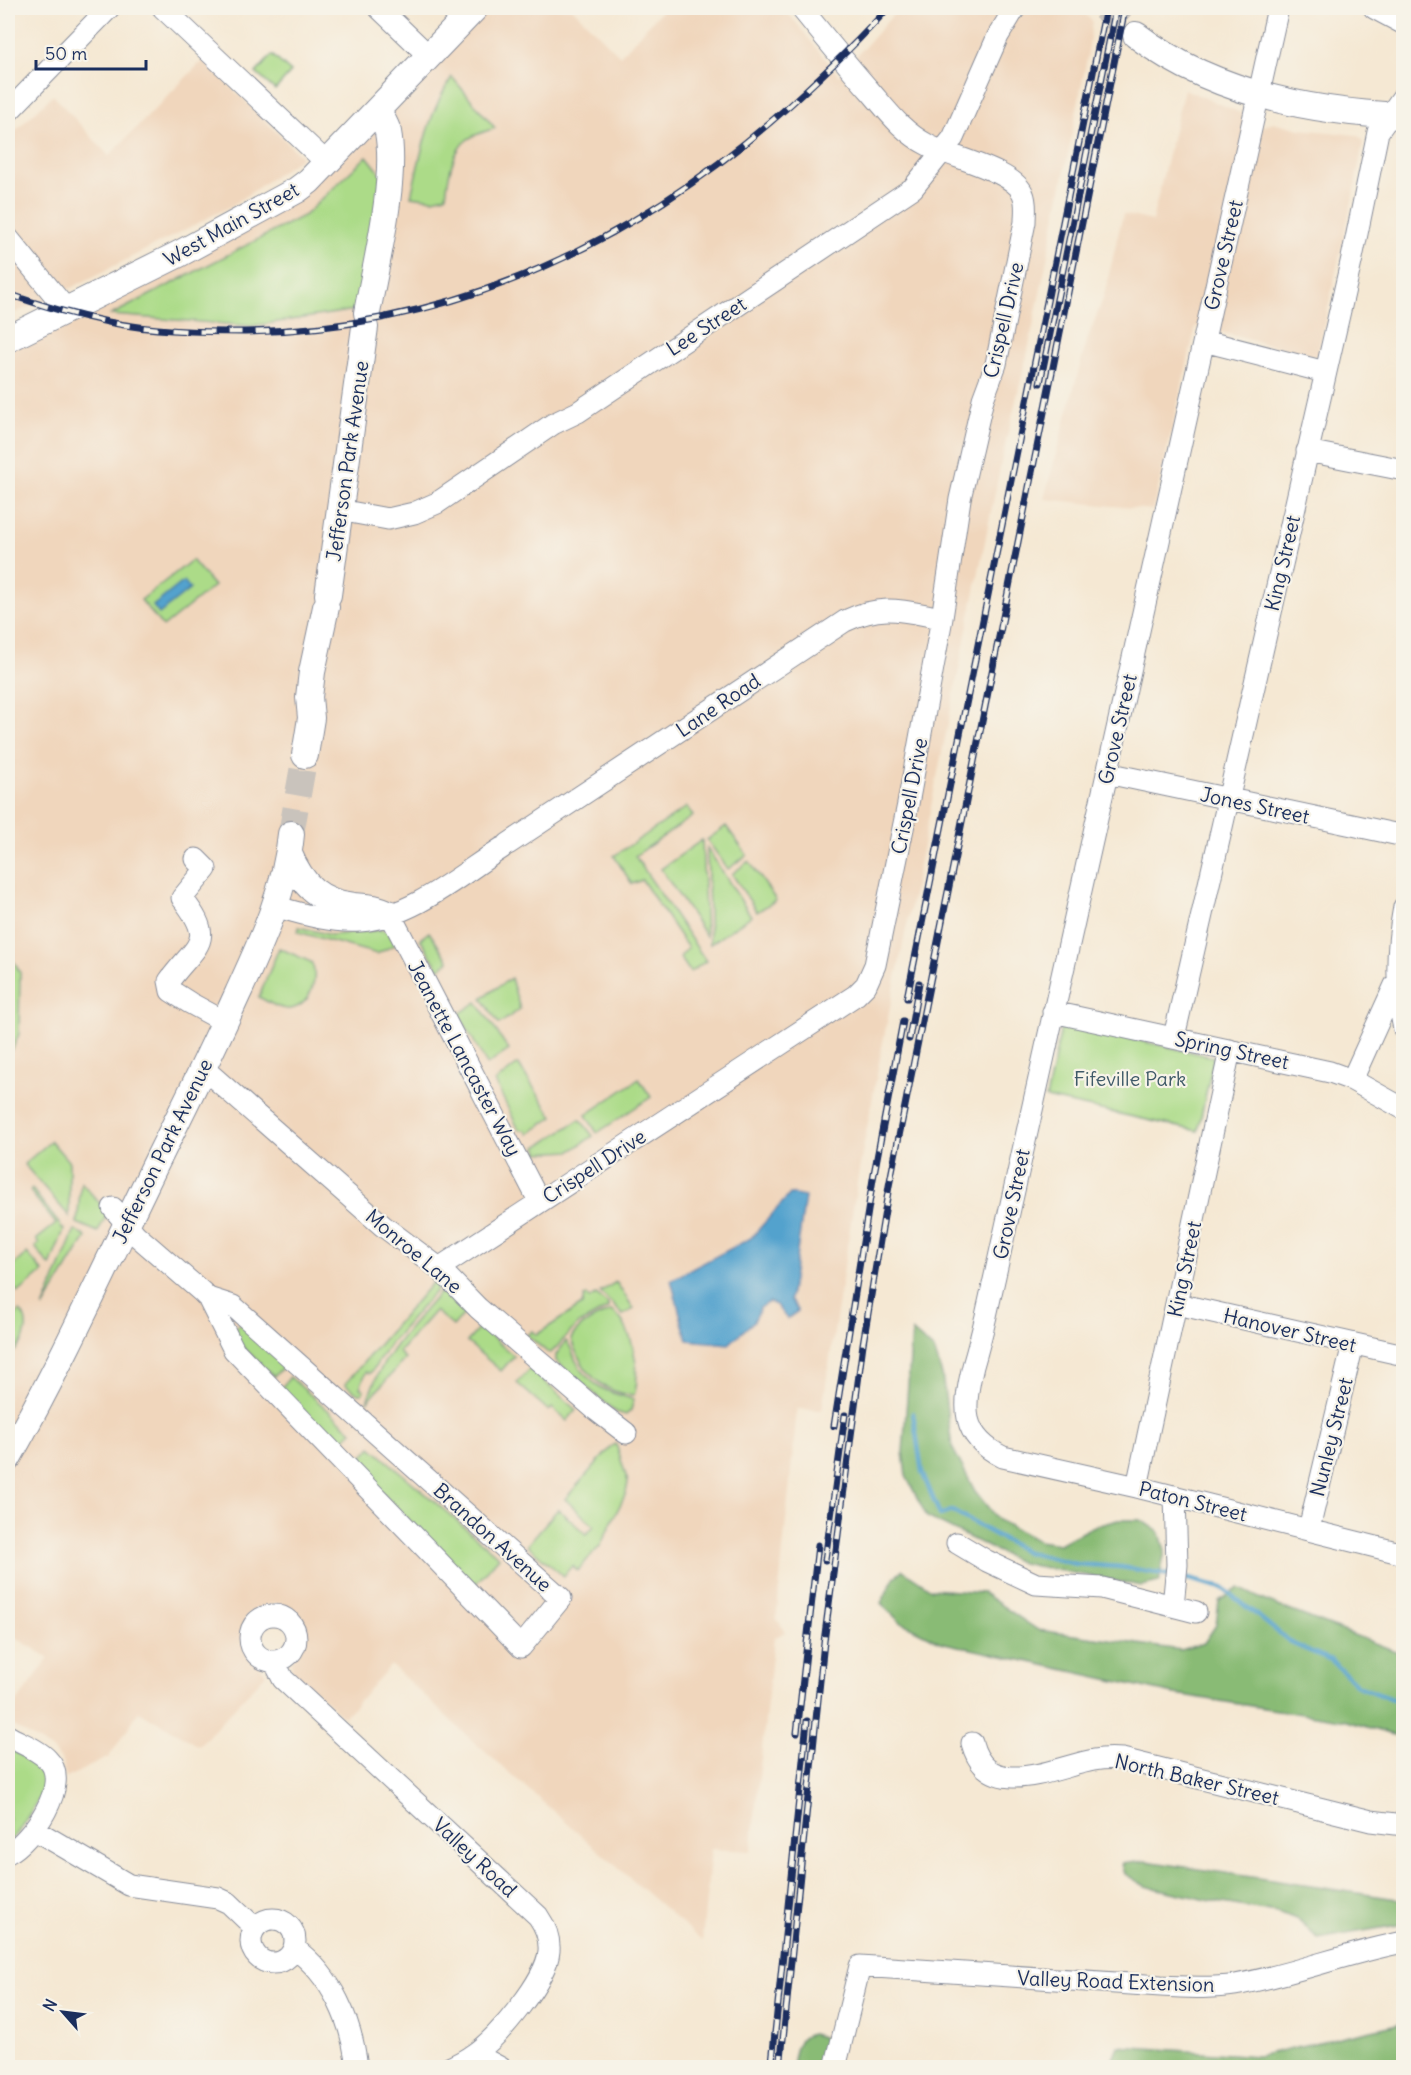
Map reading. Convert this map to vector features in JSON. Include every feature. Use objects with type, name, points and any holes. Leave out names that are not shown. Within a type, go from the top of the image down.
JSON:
[{"type":"main road","name":"West Main Street","points":[[8,339],[179,254],[286,196],[309,181],[475,8]]},
{"type":"main road","points":[[1136,35],[1174,62],[1259,95],[1321,109],[1396,116]]},
{"type":"main road","name":"Jefferson Park Avenue","points":[[305,755],[311,718],[309,697],[312,672],[326,610],[366,320],[386,205],[390,164],[387,130],[378,111]]},
{"type":"main road","name":"Jefferson Park Avenue","points":[[8,1458],[50,1382],[120,1216],[203,1068],[225,1022],[274,906],[290,844],[297,871],[306,885],[338,903],[377,907],[390,914]]},
{"type":"street","points":[[8,112],[109,8]]},
{"type":"street","points":[[163,8],[327,163]]},
{"type":"street","points":[[379,8],[429,56]]},
{"type":"street","name":"Crispell Drive","points":[[439,1269],[539,1201],[856,995],[866,985],[875,965],[908,804],[942,618],[960,499],[983,399],[996,364],[1025,222],[1026,205],[1023,193],[1013,181],[976,164],[942,153],[897,124],[801,8]]},
{"type":"street","name":"Lee Street","points":[[999,36],[1007,8]]},
{"type":"street","name":"Lee Street","points":[[339,510],[388,519],[414,513],[437,504],[554,424],[578,412],[913,188],[953,138],[999,36],[1015,8]]},
{"type":"street","name":"Grove Street","points":[[985,1446],[971,1429],[967,1416],[967,1391],[986,1316],[1278,8]]},
{"type":"street","points":[[1374,8],[1404,24]]},
{"type":"street","name":"King Street","points":[[1174,1038],[1378,132],[1396,116],[1404,95]]},
{"type":"street","points":[[8,238],[66,309]]},
{"type":"street","points":[[1204,340],[1325,372]]},
{"type":"street","points":[[1307,451],[1404,470]]},
{"type":"street","name":"Lane Road","points":[[274,906],[319,918],[360,921],[412,906],[845,621],[864,612],[890,608],[942,618]]},
{"type":"street","name":"Jones Street","points":[[1107,773],[1404,836]]},
{"type":"street","points":[[196,859],[206,869],[182,898],[202,929],[200,943],[169,981],[171,991],[190,1004],[225,1022]]},
{"type":"street","points":[[1404,907],[1396,964],[1396,982],[1404,1029]]},
{"type":"street","name":"Jeanette Lancaster Way","points":[[390,914],[539,1201]]},
{"type":"street","points":[[1352,1080],[1396,982]]},
{"type":"street","name":"Spring Street","points":[[1053,1012],[1330,1072],[1352,1080],[1404,1109]]},
{"type":"street","name":"King Street","points":[[1137,1487],[1230,1050]]},
{"type":"street","name":"Monroe Lane","points":[[203,1068],[383,1226],[439,1269],[478,1308],[596,1410],[626,1433]]},
{"type":"street","name":"Brandon Avenue","points":[[120,1216],[208,1298],[234,1350],[521,1647],[561,1598],[233,1306],[208,1298]]},
{"type":"street","name":"Hanover Street","points":[[1177,1304],[1404,1355]]},
{"type":"street","name":"Nunley Street","points":[[1309,1529],[1353,1344]]},
{"type":"street","name":"Paton Street","points":[[985,1446],[1003,1457],[1175,1496],[1404,1554]]},
{"type":"street","points":[[1173,1606],[1176,1574],[1175,1496]]},
{"type":"street","points":[[957,1543],[987,1561],[1036,1584],[1102,1588],[1196,1612]]},
{"type":"street","name":"Valley Road","points":[[274,1661],[283,1679],[544,1924],[549,1949],[547,1962],[536,1984],[501,2028],[475,2054],[449,2067]]},
{"type":"street","points":[[8,1736],[49,1760],[55,1770],[54,1791],[35,1830],[25,1841],[8,1852]]},
{"type":"street","name":"North Baker Street","points":[[972,1743],[981,1764],[1000,1776],[1039,1775],[1092,1760],[1122,1759],[1371,1821],[1404,1825]]},
{"type":"street","points":[[35,1830],[129,1885],[224,1901],[234,1907],[255,1928]]},
{"type":"street","points":[[270,1919],[279,1919],[286,1924],[292,1930],[295,1939],[290,1956],[275,1964],[266,1963],[253,1952],[250,1944],[255,1928],[261,1922],[270,1919]]},
{"type":"street","name":"Valley Road Extension","points":[[835,2067],[860,1966],[1161,1986],[1210,1987],[1232,1986],[1277,1976],[1331,1959],[1404,1942]]},
{"type":"street","points":[[294,1948],[310,1960],[322,1974],[345,2016],[354,2043],[357,2067]]},
{"type":"street","points":[[475,2054],[501,2067]]},
{"type":"shaded area","points":[[493,8],[572,8],[620,56],[664,8],[784,8],[839,76],[899,8],[1078,8],[1092,21],[1088,53],[1051,240],[1028,351],[1002,458],[882,1047],[858,1176],[822,1410],[797,1409],[776,1621],[778,1620],[785,1632],[774,1638],[751,1851],[711,1849],[702,1941],[475,1743],[391,1665],[344,1717],[292,1670],[291,1663],[302,1644],[304,1630],[300,1616],[286,1605],[278,1603],[262,1606],[251,1611],[245,1619],[243,1641],[266,1674],[199,1746],[139,1711],[109,1757],[66,1778],[61,1759],[50,1748],[8,1723],[8,1714],[49,1658],[8,1633],[8,344],[248,220],[396,88]]},
{"type":"shaded area","points":[[203,60],[302,157],[233,205],[71,288],[8,316],[8,138],[53,95],[109,156]]},
{"type":"shaded area","points":[[1184,89],[1241,113],[1243,118],[1262,127],[1273,122],[1300,129],[1356,135],[1361,138],[1363,143],[1354,191],[1317,357],[1196,326],[1153,510],[1044,499],[1087,340],[1104,296],[1123,214],[1152,221]]},
{"type":"green space","points":[[272,55],[291,72],[275,90],[256,73]]},
{"type":"green space","points":[[452,77],[495,128],[468,139],[458,150],[450,173],[446,196],[433,199],[411,196],[431,119]]},
{"type":"green space","points":[[367,156],[382,175],[361,309],[252,326],[111,315],[305,215]]},
{"type":"green space","points":[[192,560],[214,586],[163,627],[141,600]]},
{"type":"green space","points":[[687,807],[693,816],[635,856],[706,961],[690,972],[680,957],[688,948],[642,880],[632,884],[614,856]]},
{"type":"green space","points":[[726,826],[747,855],[728,869],[707,840]]},
{"type":"green space","points":[[702,840],[706,936],[661,869]]},
{"type":"green space","points":[[707,848],[751,916],[710,944]]},
{"type":"green space","points":[[749,861],[776,900],[757,912],[732,874]]},
{"type":"green space","points":[[299,927],[331,935],[387,931],[396,944],[377,954],[298,932]]},
{"type":"green space","points":[[429,932],[449,961],[439,969],[420,939]]},
{"type":"green space","points":[[279,948],[311,962],[314,968],[314,983],[308,997],[297,1007],[290,1009],[278,1007],[259,997]]},
{"type":"green space","points":[[10,960],[15,963],[20,973],[19,1034],[12,1050],[8,1049]]},
{"type":"green space","points":[[511,978],[520,1009],[499,1024],[482,998]]},
{"type":"green space","points":[[477,1002],[509,1050],[487,1065],[459,1014]]},
{"type":"green space","name":"Fifeville Park","points":[[1062,1024],[1214,1057],[1198,1131],[1046,1098]]},
{"type":"green space","points":[[518,1064],[553,1117],[528,1134],[526,1130],[519,1130],[495,1082]]},
{"type":"green space","points":[[639,1079],[651,1097],[597,1133],[586,1115]]},
{"type":"green space","points":[[580,1119],[593,1136],[571,1151],[537,1153],[539,1151],[537,1147]]},
{"type":"green space","points":[[51,1141],[69,1162],[69,1216],[24,1164]]},
{"type":"green space","points":[[81,1182],[104,1208],[106,1216],[98,1232],[77,1223]]},
{"type":"green space","points":[[32,1189],[64,1230],[50,1266],[35,1247],[39,1244],[36,1240],[56,1224],[30,1191]]},
{"type":"green space","points":[[75,1230],[86,1237],[43,1308]]},
{"type":"green space","points":[[27,1253],[43,1272],[18,1293],[8,1280],[8,1270]]},
{"type":"green space","points":[[433,1282],[438,1288],[389,1345],[371,1373],[366,1372],[360,1388],[364,1390],[362,1394],[358,1394],[345,1384]]},
{"type":"green space","points":[[616,1282],[634,1309],[623,1315],[600,1292]]},
{"type":"green space","points":[[441,1291],[465,1313],[453,1326],[435,1311],[399,1352],[405,1359],[367,1402],[388,1356]]},
{"type":"green space","points":[[587,1295],[589,1299],[596,1295],[608,1304],[608,1308],[577,1325],[551,1353],[527,1335],[532,1331],[536,1335],[582,1305]]},
{"type":"green space","points":[[20,1311],[26,1321],[25,1333],[17,1349],[12,1353],[8,1350],[8,1321]]},
{"type":"green space","points":[[611,1311],[625,1325],[630,1337],[637,1375],[634,1395],[611,1390],[594,1378],[580,1360],[571,1339],[583,1325]]},
{"type":"green space","points":[[240,1323],[286,1363],[274,1377],[239,1343],[234,1329]]},
{"type":"green space","points":[[480,1327],[514,1356],[501,1371],[467,1342]]},
{"type":"green space","points":[[912,1331],[934,1350],[942,1375],[952,1447],[975,1491],[998,1520],[1038,1541],[1059,1544],[1092,1527],[1118,1520],[1141,1520],[1160,1533],[1165,1551],[1159,1582],[1142,1586],[1021,1563],[927,1517],[906,1476],[903,1452]]},
{"type":"green space","points":[[566,1341],[582,1370],[594,1383],[608,1391],[634,1399],[631,1410],[626,1415],[616,1412],[556,1361],[556,1355]]},
{"type":"green space","points":[[530,1369],[576,1410],[567,1421],[552,1408],[549,1411],[517,1383]]},
{"type":"green space","points":[[290,1377],[352,1431],[338,1446],[281,1388]]},
{"type":"green space","points":[[616,1444],[628,1482],[626,1493],[600,1546],[577,1571],[572,1566],[563,1576],[527,1545],[558,1509],[586,1534],[594,1526],[565,1499]]},
{"type":"green space","points":[[371,1447],[499,1557],[473,1587],[355,1465]]},
{"type":"green space","points":[[903,1570],[931,1589],[983,1593],[1038,1630],[1181,1650],[1204,1643],[1216,1625],[1219,1601],[1239,1588],[1263,1600],[1403,1654],[1403,1738],[1347,1721],[1169,1693],[940,1642],[900,1622],[881,1603],[894,1578]]},
{"type":"green space","points":[[8,1748],[28,1759],[39,1769],[45,1781],[45,1789],[17,1834],[8,1841]]},
{"type":"green space","points":[[1146,1861],[1403,1900],[1403,1924],[1318,1939],[1299,1920],[1277,1912],[1216,1902],[1145,1886],[1125,1874],[1122,1864]]},
{"type":"green space","points":[[1403,2023],[1403,2067],[1109,2067],[1118,2046],[1257,2056]]},
{"type":"green space","points":[[812,2034],[827,2039],[831,2044],[828,2067],[792,2068],[799,2042],[806,2035]]},
{"type":"water","points":[[184,581],[190,589],[159,614],[153,606]]},
{"type":"water","points":[[790,1194],[805,1197],[790,1300],[798,1311],[787,1319],[776,1305],[769,1302],[760,1308],[754,1321],[729,1344],[687,1340],[671,1280],[751,1238]]},
{"type":"waterway","points":[[913,1413],[922,1472],[940,1515],[952,1511],[1026,1552],[1076,1564],[1121,1567],[1170,1575]]},
{"type":"waterway","points":[[1181,1577],[1223,1588],[1293,1644],[1331,1660],[1358,1686],[1404,1704]]},
{"type":"tunnel","points":[[1103,8],[1136,35]]},
{"type":"tunnel","points":[[291,834],[305,755]]},
{"type":"railway","points":[[8,294],[70,313],[125,325],[211,332],[322,327],[397,315],[469,295],[538,269],[605,237],[669,198],[731,154],[790,105],[888,8]]},
{"type":"railway","points":[[907,998],[1106,8]]},
{"type":"railway","points":[[1040,383],[1116,8]]},
{"type":"railway","points":[[780,2068],[824,1642],[863,1344],[889,1186],[1125,8]]},
{"type":"railway","points":[[909,1039],[919,983]]},
{"type":"railway","points":[[834,1426],[873,1179],[903,1021]]},
{"type":"railway","points":[[825,1560],[845,1415]]},
{"type":"railway","points":[[797,1733],[818,1545]]},
{"type":"railway","points":[[772,2062],[807,1721]]}]
